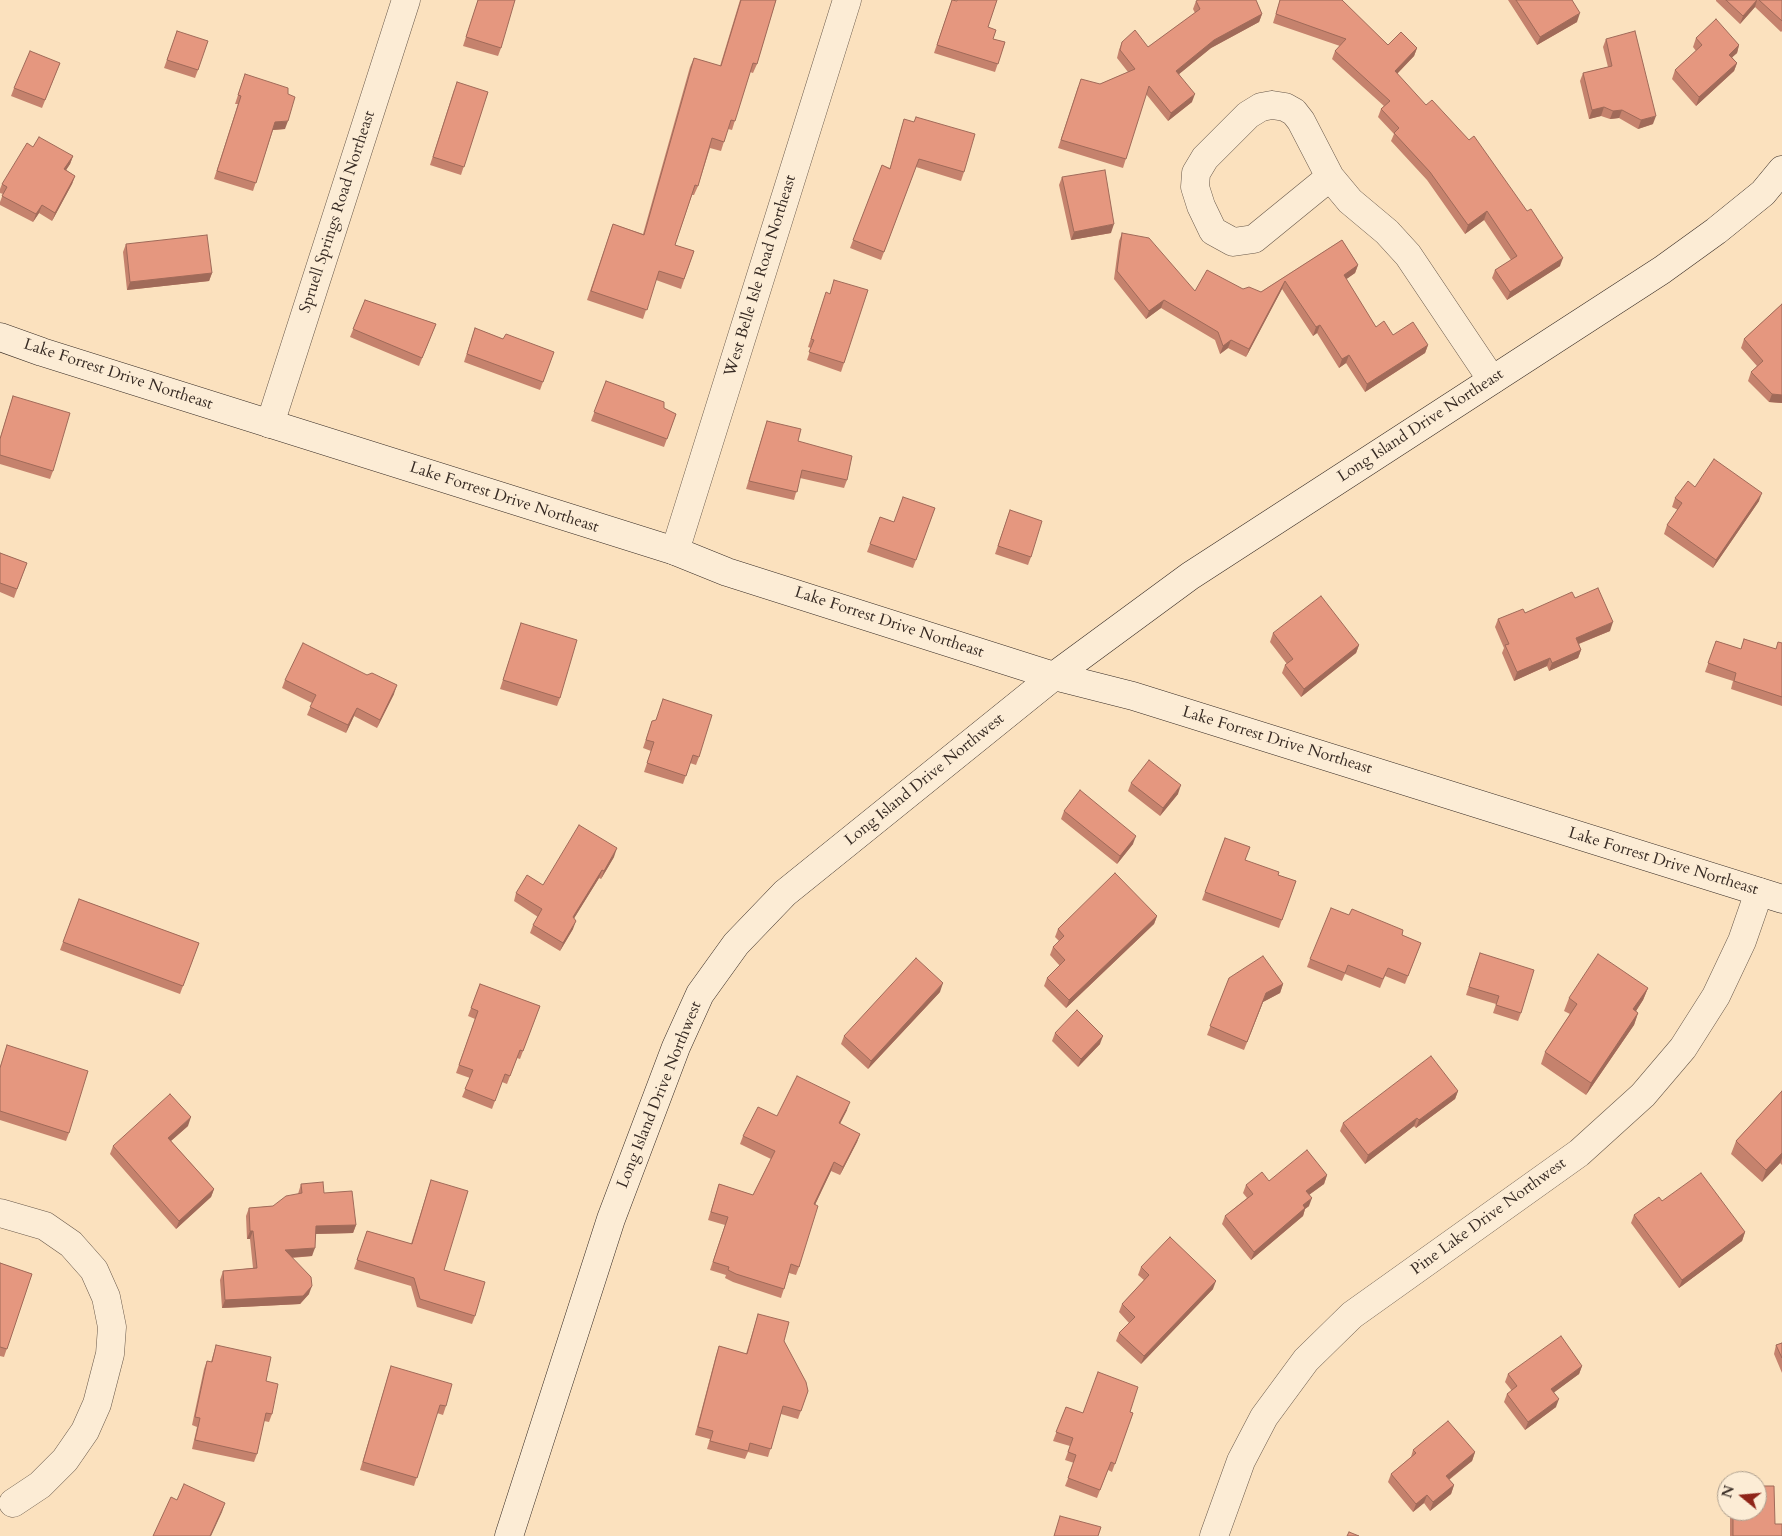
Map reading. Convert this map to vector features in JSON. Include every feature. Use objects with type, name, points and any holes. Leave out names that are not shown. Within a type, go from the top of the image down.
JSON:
[{"type":"street","name":"Spruell Springs Road Northeast","points":[[270,424],[406,0]]},
{"type":"street","name":"West Belle Isle Road Northeast","points":[[674,552],[847,0]]},
{"type":"street","points":[[1330,177],[1254,239],[1233,242],[1213,231],[1201,206],[1196,187],[1196,173],[1205,158],[1248,115],[1262,107],[1272,105],[1284,107],[1294,112],[1301,121],[1330,177],[1350,201],[1387,232],[1408,255],[1492,380]]},
{"type":"street","name":"Long Island Drive Northeast","points":[[1054,676],[1190,576],[1662,270],[1716,231],[1763,193],[1782,170]]},
{"type":"street","name":"Lake Forrest Drive Northeast","points":[[0,337],[674,552],[727,572],[1054,676],[1133,696],[1771,895]]},
{"type":"street","name":"Long Island Drive Northwest","points":[[510,1536],[611,1220],[676,1047],[700,994],[736,944],[785,894],[1054,676]]},
{"type":"street","name":"Pine Lake Drive Northwest","points":[[1214,1536],[1241,1461],[1264,1417],[1306,1360],[1352,1315],[1579,1153],[1643,1095],[1683,1048],[1716,996],[1742,941],[1771,895]]},
{"type":"street","points":[[0,1213],[44,1226],[71,1244],[94,1270],[106,1297],[112,1327],[110,1354],[97,1404],[85,1431],[65,1460],[40,1485],[13,1503]]},
{"type":"building","points":[[478,0],[515,0],[501,48],[466,37]]},
{"type":"building","points":[[741,0],[776,0],[757,64],[753,63],[735,121],[731,120],[724,142],[712,138],[698,186],[695,185],[675,245],[694,251],[684,279],[659,271],[647,310],[591,291],[613,224],[644,235],[694,58],[721,66]]},
{"type":"building","points":[[952,0],[997,0],[988,27],[996,30],[993,39],[1005,42],[998,64],[937,45]]},
{"type":"building","points":[[1256,0],[1262,14],[1214,40],[1176,71],[1195,94],[1171,113],[1149,86],[1126,159],[1061,140],[1081,79],[1100,84],[1135,69],[1120,50],[1122,42],[1135,30],[1148,47],[1200,9],[1196,1]]},
{"type":"building","points":[[1280,0],[1342,0],[1388,45],[1401,32],[1417,48],[1395,71],[1426,105],[1432,100],[1469,140],[1474,136],[1527,211],[1531,209],[1563,258],[1510,292],[1495,270],[1517,256],[1487,211],[1468,225],[1430,172],[1394,133],[1399,128],[1381,109],[1390,101],[1335,51],[1346,39],[1276,14]]},
{"type":"building","points":[[1516,0],[1572,0],[1580,13],[1540,37]]},
{"type":"building","points":[[1726,0],[1757,0],[1743,16]]},
{"type":"building","points":[[1759,0],[1782,0],[1782,21]]},
{"type":"building","points":[[1716,19],[1739,45],[1729,55],[1737,63],[1699,97],[1675,70],[1702,45],[1696,38]]},
{"type":"building","points":[[177,31],[208,41],[198,70],[167,60]]},
{"type":"building","points":[[1635,31],[1656,116],[1641,120],[1622,110],[1613,111],[1604,107],[1592,110],[1583,73],[1612,66],[1606,39]]},
{"type":"building","points":[[30,51],[60,63],[45,100],[14,88]]},
{"type":"building","points":[[245,74],[288,88],[288,94],[295,97],[288,121],[275,122],[256,183],[217,171],[241,96],[238,95]]},
{"type":"building","points":[[457,82],[488,92],[464,167],[433,157]]},
{"type":"building","points":[[916,117],[975,134],[964,172],[919,159],[884,252],[853,240],[882,165],[890,169],[904,119],[914,122]]},
{"type":"building","points":[[39,137],[73,156],[64,169],[75,176],[55,213],[42,205],[36,214],[2,196],[7,187],[2,184],[27,143],[33,147]]},
{"type":"building","points":[[1105,170],[1114,224],[1074,232],[1062,177]]},
{"type":"building","points":[[1122,233],[1149,238],[1195,291],[1207,270],[1243,289],[1249,287],[1261,292],[1342,240],[1358,265],[1344,275],[1376,327],[1384,321],[1393,335],[1413,322],[1428,345],[1367,384],[1349,355],[1342,359],[1320,325],[1316,327],[1285,281],[1249,349],[1231,340],[1223,346],[1218,332],[1164,300],[1149,311],[1117,271]]},
{"type":"building","points":[[207,235],[212,273],[130,282],[126,244]]},
{"type":"building","points":[[834,280],[868,290],[844,363],[809,352],[814,340],[811,339],[826,292],[830,294]]},
{"type":"building","points":[[365,300],[436,324],[422,358],[353,329]]},
{"type":"building","points":[[1782,304],[1782,395],[1772,394],[1751,372],[1763,361],[1744,339]]},
{"type":"building","points":[[475,328],[503,339],[506,334],[554,352],[543,382],[467,354]]},
{"type":"building","points":[[606,381],[664,402],[664,408],[676,414],[667,439],[594,412]]},
{"type":"building","points":[[13,396],[70,413],[53,471],[0,455],[0,439]]},
{"type":"building","points":[[767,421],[801,429],[798,441],[852,456],[847,480],[802,470],[797,492],[749,481]]},
{"type":"building","points":[[1714,459],[1762,493],[1716,560],[1667,525],[1682,503],[1675,498],[1688,481],[1695,487]]},
{"type":"building","points":[[903,497],[935,508],[916,560],[870,544],[880,517],[894,522]]},
{"type":"building","points":[[1010,510],[1042,521],[1031,557],[998,546]]},
{"type":"building","points":[[0,553],[27,563],[17,589],[0,583]]},
{"type":"building","points":[[1598,588],[1613,622],[1576,638],[1581,650],[1552,663],[1550,658],[1517,672],[1505,645],[1509,644],[1498,619],[1523,609],[1525,613],[1572,592],[1575,598]]},
{"type":"building","points":[[1321,596],[1359,645],[1304,689],[1285,665],[1293,659],[1273,633]]},
{"type":"building","points":[[521,623],[577,640],[560,698],[503,680]]},
{"type":"building","points":[[1744,639],[1776,649],[1778,642],[1782,643],[1782,697],[1734,681],[1736,673],[1708,663],[1716,641],[1741,649]]},
{"type":"building","points":[[303,643],[367,675],[372,673],[397,685],[380,720],[357,708],[348,725],[310,707],[316,695],[285,680]]},
{"type":"building","points":[[663,699],[712,715],[699,757],[693,755],[686,776],[647,763],[654,742],[646,740],[652,721],[656,720]]},
{"type":"building","points":[[1149,760],[1181,785],[1163,808],[1131,783]]},
{"type":"building","points":[[1080,790],[1136,836],[1120,856],[1064,811]]},
{"type":"building","points":[[579,825],[617,848],[573,917],[576,921],[563,943],[533,925],[542,909],[516,893],[527,875],[543,885]]},
{"type":"building","points":[[1225,838],[1250,847],[1245,860],[1279,872],[1278,875],[1296,881],[1282,920],[1205,892]]},
{"type":"building","points":[[1115,873],[1157,916],[1069,1000],[1047,978],[1065,960],[1053,947],[1064,936],[1058,929]]},
{"type":"building","points":[[79,899],[199,943],[183,986],[63,942]]},
{"type":"building","points":[[1331,908],[1349,915],[1352,909],[1403,930],[1402,935],[1421,943],[1408,976],[1388,968],[1383,979],[1348,965],[1345,973],[1310,959]]},
{"type":"building","points":[[1480,953],[1534,970],[1521,1013],[1496,1005],[1499,996],[1469,987]]},
{"type":"building","points":[[1598,954],[1648,988],[1633,1009],[1638,1013],[1591,1083],[1545,1052],[1577,1004],[1569,998]]},
{"type":"building","points":[[1263,956],[1283,984],[1266,993],[1247,1042],[1210,1026],[1229,978]]},
{"type":"building","points":[[916,958],[943,983],[871,1061],[844,1036]]},
{"type":"building","points":[[480,984],[540,1006],[523,1051],[520,1050],[510,1076],[505,1074],[495,1101],[465,1089],[473,1070],[459,1065],[478,1011],[471,1008]]},
{"type":"building","points":[[1077,1010],[1103,1036],[1081,1059],[1055,1033]]},
{"type":"building","points":[[7,1045],[88,1071],[69,1133],[0,1111],[0,1068]]},
{"type":"building","points":[[1431,1056],[1458,1091],[1419,1120],[1417,1118],[1368,1155],[1343,1123]]},
{"type":"building","points":[[797,1076],[850,1102],[839,1123],[860,1134],[843,1167],[834,1162],[814,1204],[818,1206],[799,1267],[791,1264],[784,1289],[736,1274],[728,1270],[729,1267],[713,1262],[728,1217],[711,1212],[719,1184],[753,1195],[775,1151],[743,1136],[758,1107],[777,1116]]},
{"type":"building","points":[[1782,1091],[1782,1153],[1766,1170],[1736,1141]]},
{"type":"building","points":[[170,1094],[191,1117],[168,1138],[214,1189],[179,1221],[113,1146]]},
{"type":"building","points":[[1307,1150],[1327,1175],[1306,1191],[1312,1198],[1303,1205],[1305,1208],[1254,1252],[1225,1216],[1253,1194],[1246,1185],[1262,1172],[1269,1181]]},
{"type":"building","points":[[1701,1173],[1745,1232],[1682,1280],[1634,1215],[1659,1197],[1662,1201]]},
{"type":"building","points":[[431,1180],[468,1191],[444,1270],[485,1282],[475,1316],[420,1299],[414,1278],[357,1260],[367,1231],[412,1244]]},
{"type":"building","points":[[323,1182],[324,1193],[352,1191],[356,1225],[316,1226],[315,1248],[285,1250],[311,1277],[312,1286],[303,1296],[225,1300],[223,1271],[257,1268],[253,1231],[250,1231],[249,1208],[273,1206],[286,1196],[302,1193],[301,1184]]},
{"type":"building","points":[[1170,1237],[1216,1281],[1144,1356],[1119,1333],[1135,1317],[1122,1304],[1149,1275],[1141,1267]]},
{"type":"building","points":[[0,1263],[32,1274],[7,1349],[0,1347]]},
{"type":"building","points":[[758,1314],[789,1322],[784,1341],[806,1382],[808,1391],[801,1411],[783,1406],[771,1449],[750,1443],[748,1451],[710,1441],[713,1431],[698,1427],[719,1346],[747,1354]]},
{"type":"building","points":[[1561,1336],[1582,1366],[1551,1389],[1559,1399],[1528,1422],[1507,1394],[1517,1386],[1508,1374]]},
{"type":"building","points":[[1782,1343],[1782,1358],[1776,1345]]},
{"type":"building","points":[[216,1345],[271,1357],[266,1381],[278,1384],[272,1414],[266,1413],[257,1454],[195,1440],[200,1418],[195,1417],[207,1361],[212,1362]]},
{"type":"building","points":[[391,1366],[452,1384],[446,1406],[440,1405],[417,1478],[363,1462]]},
{"type":"building","points":[[1098,1372],[1138,1387],[1130,1412],[1133,1413],[1115,1464],[1111,1462],[1100,1490],[1068,1478],[1076,1455],[1068,1452],[1073,1438],[1056,1432],[1066,1407],[1083,1413]]},
{"type":"building","points":[[1448,1421],[1475,1452],[1446,1476],[1454,1485],[1433,1502],[1427,1495],[1416,1504],[1391,1474],[1416,1453],[1413,1450]]},
{"type":"building","points":[[184,1484],[225,1503],[210,1536],[153,1536],[171,1497],[177,1500]]},
{"type":"building","points":[[1767,1486],[1774,1486],[1775,1524],[1782,1524],[1782,1536],[1733,1536],[1733,1521],[1767,1521]]},
{"type":"building","points":[[1060,1516],[1101,1527],[1098,1536],[1054,1536]]},
{"type":"building","points":[[1349,1532],[1359,1536],[1347,1536]]}]
